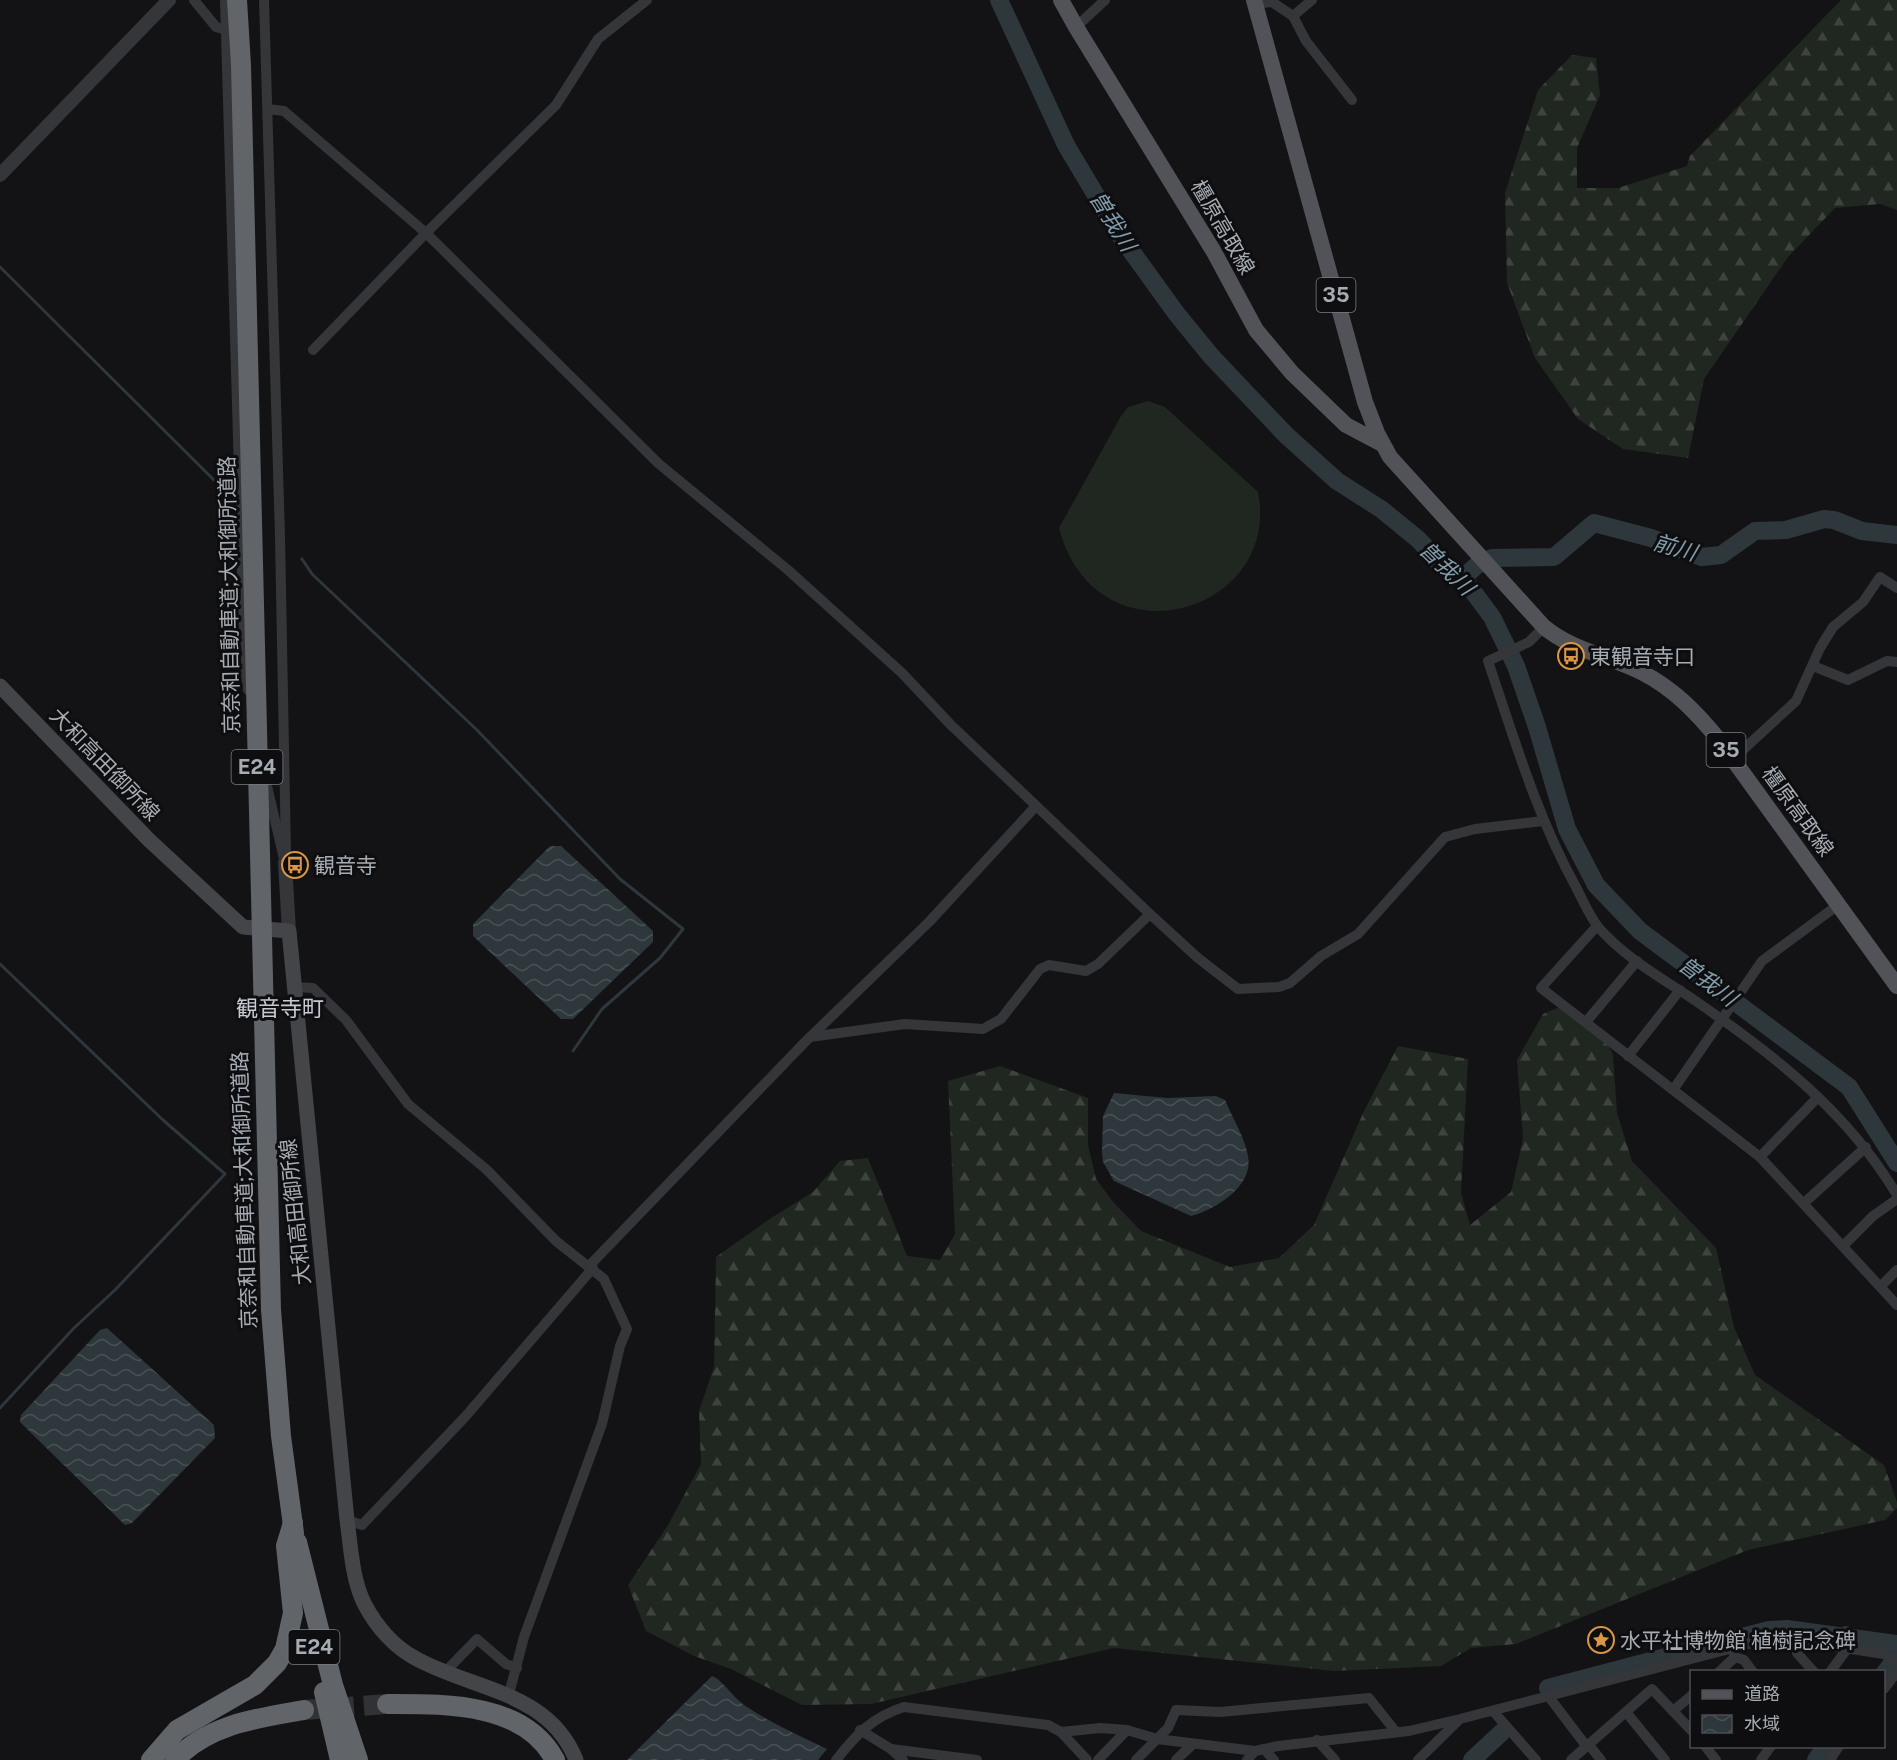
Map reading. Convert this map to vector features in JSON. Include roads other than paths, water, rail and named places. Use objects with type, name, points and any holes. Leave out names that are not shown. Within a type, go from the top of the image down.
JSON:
[{"type":"highway","name":"京奈和自動車道;大和御所道路","points":[[237,0],[241,64],[271,1310],[280,1425],[292,1532],[309,1622],[340,1760]]},
{"type":"highway","points":[[151,1760],[177,1730],[255,1685],[277,1662],[290,1632],[293,1613],[286,1546],[292,1532]]},
{"type":"highway","points":[[292,1532],[333,1685],[358,1760]]},
{"type":"highway","points":[[541,1760],[526,1743],[515,1735],[487,1724],[387,1709],[448,1706],[497,1714],[536,1735],[555,1760]]},
{"type":"highway","points":[[176,1760],[193,1744],[220,1730],[304,1716],[234,1737],[205,1751],[193,1760]]},
{"type":"main road","name":"橿原高取線","points":[[1061,0],[1214,252],[1256,330],[1292,373],[1346,425],[1382,444]]},
{"type":"main road","name":"橿原高取線","points":[[1255,2],[1365,402],[1382,444],[1402,472],[1544,627],[1564,641],[1643,673],[1668,688],[1705,722],[1897,986]]},
{"type":"main road","name":"大和高田御所線","points":[[0,686],[150,840],[243,927],[253,930],[289,931],[347,1520],[359,1588],[375,1620],[406,1652],[446,1671],[509,1694],[551,1722],[572,1749],[576,1760]]},
{"type":"street","points":[[0,176],[169,0]]},
{"type":"street","points":[[194,0],[216,27],[226,30]]},
{"type":"street","points":[[225,0],[245,674],[272,816],[285,863]]},
{"type":"street","points":[[264,0],[280,537],[285,863],[289,931]]},
{"type":"street","points":[[313,350],[426,233],[556,105],[598,39],[647,0]]},
{"type":"street","points":[[1076,27],[1105,0]]},
{"type":"street","points":[[1293,16],[1312,0]]},
{"type":"street","points":[[1255,2],[1272,2],[1293,16],[1306,41],[1353,100]]},
{"type":"street","points":[[268,109],[284,111],[426,233],[659,464],[788,570],[902,674],[1150,914],[1228,983],[1238,989],[1279,987],[1290,983],[1321,956],[1358,934],[1445,837],[1475,829],[1543,821]]},
{"type":"street","points":[[1733,759],[1796,701],[1820,648],[1833,627],[1863,602],[1880,577],[1897,588]]},
{"type":"street","points":[[1544,627],[1529,642],[1488,661],[1543,821],[1562,862],[1597,926],[1637,961],[1723,1017],[1773,1055],[1866,1147],[1897,1197],[1873,1216],[1844,1245]]},
{"type":"street","points":[[1813,666],[1848,680],[1887,661],[1897,662]]},
{"type":"street","points":[[347,1520],[362,1526],[465,1417],[591,1267],[684,1165],[810,1037],[929,922],[1036,806]]},
{"type":"street","points":[[1673,1090],[1762,961],[1838,905]]},
{"type":"street","points":[[810,1037],[826,1037],[905,1024],[983,1029],[1001,1019],[1040,969],[1049,965],[1086,972],[1098,964],[1150,914]]},
{"type":"street","points":[[1597,926],[1540,988],[1760,1157],[1882,1285],[1897,1305]]},
{"type":"street","points":[[1586,1022],[1637,961]]},
{"type":"street","points":[[293,987],[313,988],[346,1020],[408,1104],[487,1170],[556,1241],[591,1267],[612,1290],[627,1329],[620,1346],[602,1424],[524,1637],[509,1694]]},
{"type":"street","points":[[1628,1056],[1680,990]]},
{"type":"street","points":[[1760,1157],[1818,1097]]},
{"type":"street","points":[[1804,1203],[1866,1147]]},
{"type":"street","points":[[1882,1285],[1897,1270]]},
{"type":"street","points":[[446,1671],[477,1639],[506,1664],[517,1668]]},
{"type":"street","points":[[1061,1732],[1100,1728],[1127,1730],[1157,1739],[1260,1750],[1317,1740],[1396,1732],[1460,1719],[1644,1671],[1734,1653],[1764,1640],[1845,1642],[1884,1654],[1897,1662]]},
{"type":"street","points":[[1796,1641],[1797,1653],[1813,1670]]},
{"type":"street","points":[[1831,1670],[1845,1642]]},
{"type":"street","points":[[1720,1670],[1734,1653]]},
{"type":"street","points":[[1734,1653],[1752,1670]]},
{"type":"street","points":[[1644,1671],[1652,1689],[1690,1729]]},
{"type":"street","points":[[1885,1688],[1897,1672]]},
{"type":"street","points":[[1571,1760],[1652,1689]]},
{"type":"street","points":[[1549,1697],[1601,1760]]},
{"type":"street","points":[[1673,1710],[1690,1697]]},
{"type":"street","points":[[1136,1760],[1168,1728],[1176,1710],[1220,1712],[1370,1698],[1396,1732]]},
{"type":"street","points":[[836,1760],[860,1730],[887,1712],[904,1707],[1048,1725],[1061,1732],[1083,1759]]},
{"type":"street","points":[[1493,1711],[1536,1760]]},
{"type":"street","points":[[1626,1712],[1665,1760]]},
{"type":"street","points":[[1418,1760],[1460,1719]]},
{"type":"street","points":[[860,1730],[891,1749],[903,1760]]},
{"type":"street","points":[[1098,1760],[1127,1730]]},
{"type":"street","points":[[1317,1740],[1335,1760]]},
{"type":"street","points":[[1176,1760],[1193,1744]]},
{"type":"street","points":[[891,1749],[977,1760]]},
{"type":"street","points":[[1247,1760],[1260,1750]]},
{"type":"street","points":[[1260,1750],[1274,1760]]},
{"type":"water","points":[[550,846],[561,846],[653,931],[653,942],[573,1019],[561,1019],[473,936],[473,924]]},
{"type":"water","points":[[1114,1093],[1167,1098],[1216,1096],[1225,1100],[1248,1156],[1248,1167],[1239,1187],[1221,1202],[1191,1216],[1114,1181],[1103,1162],[1102,1153],[1103,1116]]},
{"type":"water","points":[[107,1328],[214,1425],[215,1438],[132,1523],[125,1525],[20,1422],[21,1415],[100,1330]]},
{"type":"water","points":[[712,1676],[756,1713],[827,1749],[818,1760],[627,1760]]},
{"type":"waterway","name":"曽我川","points":[[999,0],[1066,145],[1119,234],[1176,313],[1211,356],[1286,435],[1337,481],[1381,509],[1419,540],[1443,567],[1463,578],[1492,617],[1516,666],[1537,727],[1567,829],[1596,885],[1640,931],[1849,1087],[1897,1163]]},
{"type":"waterway","points":[[0,267],[226,492]]},
{"type":"waterway","name":"前川","points":[[1463,578],[1477,565],[1492,558],[1554,557],[1594,523],[1651,538],[1702,557],[1721,555],[1755,531],[1786,530],[1824,519],[1834,520],[1862,531],[1897,535]]},
{"type":"waterway","points":[[302,559],[312,574],[477,730],[620,879],[683,929],[660,958],[602,1009],[573,1051]]},
{"type":"waterway","points":[[0,964],[163,1120],[225,1174],[115,1290],[74,1328],[0,1408]]},
{"type":"waterway","points":[[1548,1688],[1769,1630],[1787,1629],[1897,1644]]},
{"type":"waterway","points":[[1885,1673],[1897,1657]]},
{"type":"waterway","points":[[1472,1760],[1502,1732]]},
{"type":"waterway","points":[[1816,1760],[1825,1748]]},
{"type":"tunnel","points":[[304,1710],[387,1704]]},
{"type":"place","name":"東観音寺口","points":[[1571,656]]},
{"type":"place","name":"観音寺","points":[[295,865]]},
{"type":"place","name":"水平社博物館 植樹記念碑","points":[[1601,1640]]},
{"type":"district","name":"観音寺町","points":[[280,1008]]}]
